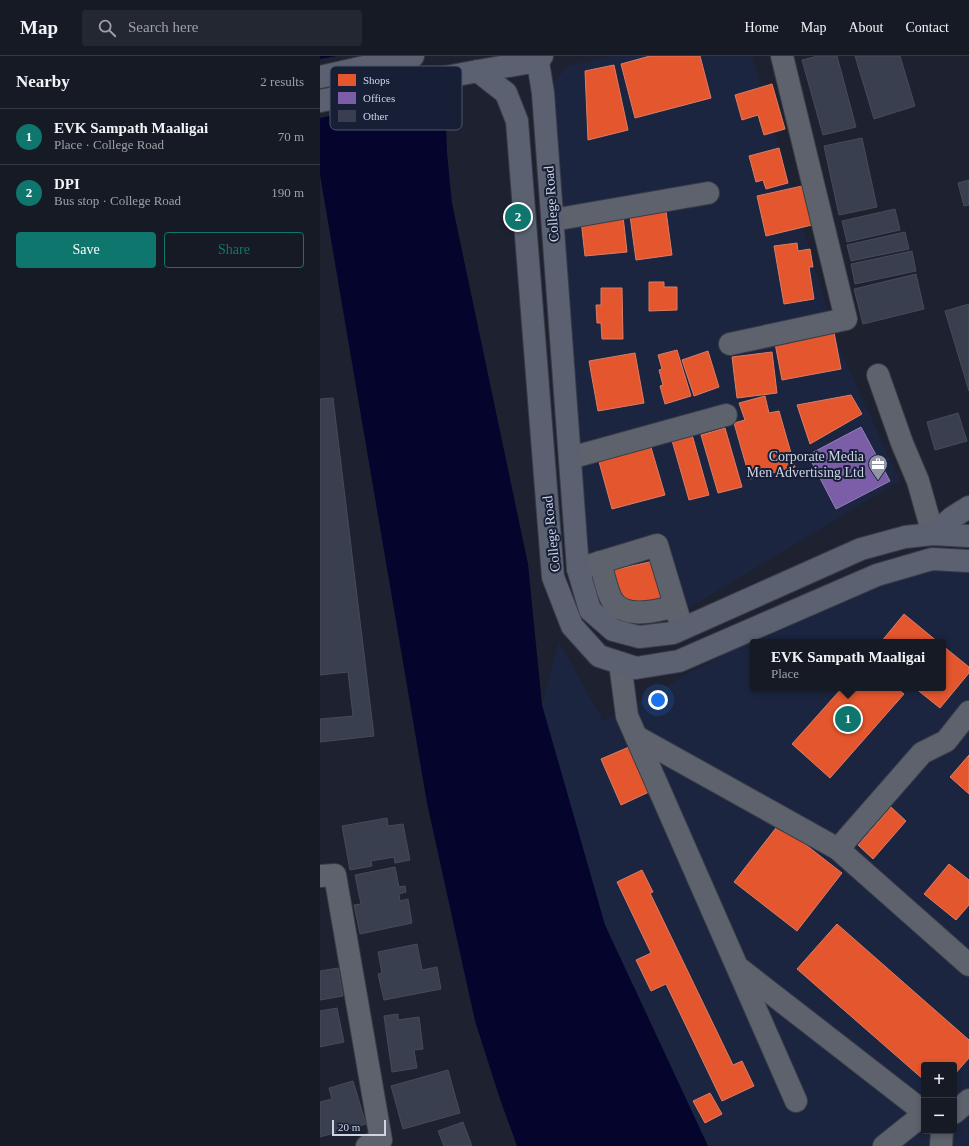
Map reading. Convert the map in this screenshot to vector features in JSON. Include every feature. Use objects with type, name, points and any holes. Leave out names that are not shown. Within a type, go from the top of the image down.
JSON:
[{"type":"main road","points":[[369,66],[413,56]]},
{"type":"main road","points":[[462,74],[539,58]]},
{"type":"main road","name":"College Road","points":[[539,58],[553,220],[578,569],[590,610],[613,630],[639,637],[673,633],[861,549],[905,538],[933,534],[969,536]]},
{"type":"main road","name":"College Road","points":[[478,71],[506,93],[517,121],[554,577],[572,626],[600,656],[636,668],[679,661],[877,576],[932,559],[969,561]]},
{"type":"main road","points":[[320,77],[330,75]]},
{"type":"main road","points":[[320,101],[330,99]]},
{"type":"main road","points":[[933,534],[953,516],[969,507]]},
{"type":"street","points":[[730,344],[846,319],[782,56]]},
{"type":"street","points":[[553,220],[708,193]]},
{"type":"street","points":[[878,375],[902,443],[918,481],[933,534]]},
{"type":"street","points":[[570,458],[726,415]]},
{"type":"street","points":[[578,569],[657,545],[682,628]]},
{"type":"street","points":[[600,562],[611,600],[619,607],[632,612],[647,613],[676,606]]},
{"type":"street","points":[[620,663],[627,716],[796,1101]]},
{"type":"street","points":[[838,849],[922,753],[946,741],[969,712]]},
{"type":"street","points":[[637,737],[838,849],[969,965]]},
{"type":"street","points":[[320,876],[335,875],[374,1143]]},
{"type":"street","points":[[738,968],[921,1111]]},
{"type":"street","points":[[957,1110],[969,1100]]},
{"type":"street","points":[[884,1146],[921,1115]]},
{"type":"street","points":[[941,1146],[942,1134]]},
{"type":"shaded area","points":[[320,56],[451,56],[453,66],[330,66],[330,130],[446,130],[452,203],[528,564],[542,705],[605,925],[708,1146],[517,1146],[475,1021],[427,803],[320,175]]},
{"type":"shaded area","points":[[610,56],[752,56],[837,343],[900,481],[687,609],[601,602],[588,581],[554,83],[567,66]]},
{"type":"shaded area","points":[[969,567],[969,1146],[708,1146],[605,925],[542,705],[559,641],[603,721],[750,639],[750,691],[946,691],[946,639],[750,639],[869,573]]},
{"type":"pier","points":[[337,56],[451,56],[453,66],[330,66],[330,116],[320,118],[320,59]]},
{"type":"building: Shops","points":[[650,56],[700,56],[711,98],[635,118],[621,64]]},
{"type":"building: Shops","points":[[614,65],[628,130],[588,140],[585,71]]},
{"type":"building: Shops","points":[[772,84],[785,129],[764,135],[758,115],[742,120],[735,95]]},
{"type":"building: Shops","points":[[779,148],[788,183],[766,189],[763,180],[756,182],[749,156]]},
{"type":"building: Shops","points":[[802,186],[812,225],[766,236],[757,196]]},
{"type":"building: Shops","points":[[666,211],[672,255],[636,260],[630,216]]},
{"type":"building: Shops","points":[[623,216],[627,252],[585,256],[581,220]]},
{"type":"building: Shops","points":[[797,243],[798,251],[810,249],[813,267],[809,267],[814,299],[784,304],[774,246]]},
{"type":"building: Shops","points":[[649,282],[664,282],[664,287],[677,287],[677,310],[649,311]]},
{"type":"building: Shops","points":[[601,288],[622,288],[623,339],[602,339],[601,323],[597,323],[596,305],[601,305]]},
{"type":"building: Shops","points":[[833,327],[841,369],[782,380],[774,338]]},
{"type":"building: Shops","points":[[677,350],[691,396],[665,404],[660,386],[663,385],[659,370],[662,369],[658,355]]},
{"type":"building: Shops","points":[[708,351],[719,387],[694,396],[682,360]]},
{"type":"building: Shops","points":[[772,352],[777,393],[737,398],[732,357]]},
{"type":"building: Shops","points":[[635,353],[644,403],[598,411],[589,361]]},
{"type":"building: Shops","points":[[851,395],[862,414],[810,444],[797,405]]},
{"type":"building: Shops","points":[[765,396],[769,413],[779,411],[795,467],[750,479],[734,423],[745,420],[739,403]]},
{"type":"building: Shops","points":[[725,428],[742,487],[718,493],[701,435]]},
{"type":"building: Shops","points":[[691,431],[709,495],[689,500],[671,437]]},
{"type":"building: Shops","points":[[650,444],[665,495],[612,509],[598,458]]},
{"type":"building: Shops","points":[[654,561],[666,604],[630,609],[613,592],[609,571]]},
{"type":"building: Shops","points":[[904,614],[934,639],[883,639]]},
{"type":"building: Shops","points":[[946,648],[969,667],[969,673],[940,708],[919,691],[946,691]]},
{"type":"building: Shops","points":[[839,691],[900,691],[904,694],[830,778],[792,744]]},
{"type":"building: Shops","points":[[629,747],[649,792],[621,805],[601,759]]},
{"type":"building: Shops","points":[[969,755],[969,794],[950,777]]},
{"type":"building: Shops","points":[[891,807],[906,821],[873,859],[858,845]]},
{"type":"building: Shops","points":[[779,824],[842,873],[797,931],[734,882]]},
{"type":"building: Shops","points":[[949,864],[969,880],[969,905],[956,920],[924,894]]},
{"type":"building: Shops","points":[[642,870],[653,892],[650,893],[733,1065],[742,1061],[754,1086],[722,1101],[666,984],[651,991],[636,960],[651,953],[617,882]]},
{"type":"building: Shops","points":[[837,924],[969,1040],[969,1058],[957,1072],[957,1062],[921,1062],[921,1077],[797,969]]},
{"type":"building: Shops","points":[[710,1093],[722,1114],[705,1123],[693,1101]]},
{"type":"building: Offices","points":[[861,427],[890,481],[836,509],[808,455]]},
{"type":"building: Other","points":[[818,56],[837,56],[856,127],[823,135],[802,60]]},
{"type":"building: Other","points":[[855,56],[900,56],[915,106],[874,119]]},
{"type":"building: Other","points":[[862,138],[877,207],[839,215],[824,146]]},
{"type":"building: Other","points":[[969,180],[969,205],[964,206],[958,183]]},
{"type":"building: Other","points":[[895,209],[900,230],[847,242],[842,221]]},
{"type":"building: Other","points":[[905,232],[909,249],[851,261],[847,245]]},
{"type":"building: Other","points":[[912,251],[916,271],[855,284],[851,264]]},
{"type":"building: Other","points":[[916,274],[924,309],[863,324],[854,289]]},
{"type":"building: Other","points":[[969,304],[969,391],[945,311]]},
{"type":"building: Other","points":[[333,398],[374,736],[320,742],[320,719],[353,716],[348,672],[320,675],[320,399]]},
{"type":"building: Other","points":[[958,413],[967,441],[935,450],[927,422]]},
{"type":"building: Other","points":[[387,818],[388,826],[403,824],[410,860],[395,863],[394,857],[371,861],[372,866],[350,870],[342,826]]},
{"type":"building: Other","points":[[395,867],[399,887],[405,886],[406,892],[399,894],[400,901],[408,899],[412,923],[360,934],[354,905],[361,904],[355,875]]},
{"type":"building: Other","points":[[417,944],[422,970],[437,967],[441,989],[384,1000],[378,974],[382,973],[378,952]]},
{"type":"building: Other","points":[[338,968],[343,996],[320,1000],[320,971]]},
{"type":"building: Other","points":[[337,1008],[344,1042],[320,1047],[320,1011]]},
{"type":"building: Other","points":[[398,1014],[398,1020],[419,1017],[423,1049],[414,1050],[417,1068],[392,1072],[384,1016]]},
{"type":"building: Other","points":[[448,1070],[460,1113],[403,1129],[391,1086]]},
{"type":"building: Other","points":[[353,1081],[366,1124],[320,1137],[320,1102],[332,1099],[329,1088]]},
{"type":"building: Other","points":[[463,1122],[472,1146],[444,1146],[438,1131]]},
{"type":"place","name":"DPI","points":[[518,217]]},
{"type":"place","name":"Corporate Media Men Advertising Ltd","points":[[878,481]]},
{"type":"place","name":"EVK Sampath Maaligai","points":[[848,719]]}]
